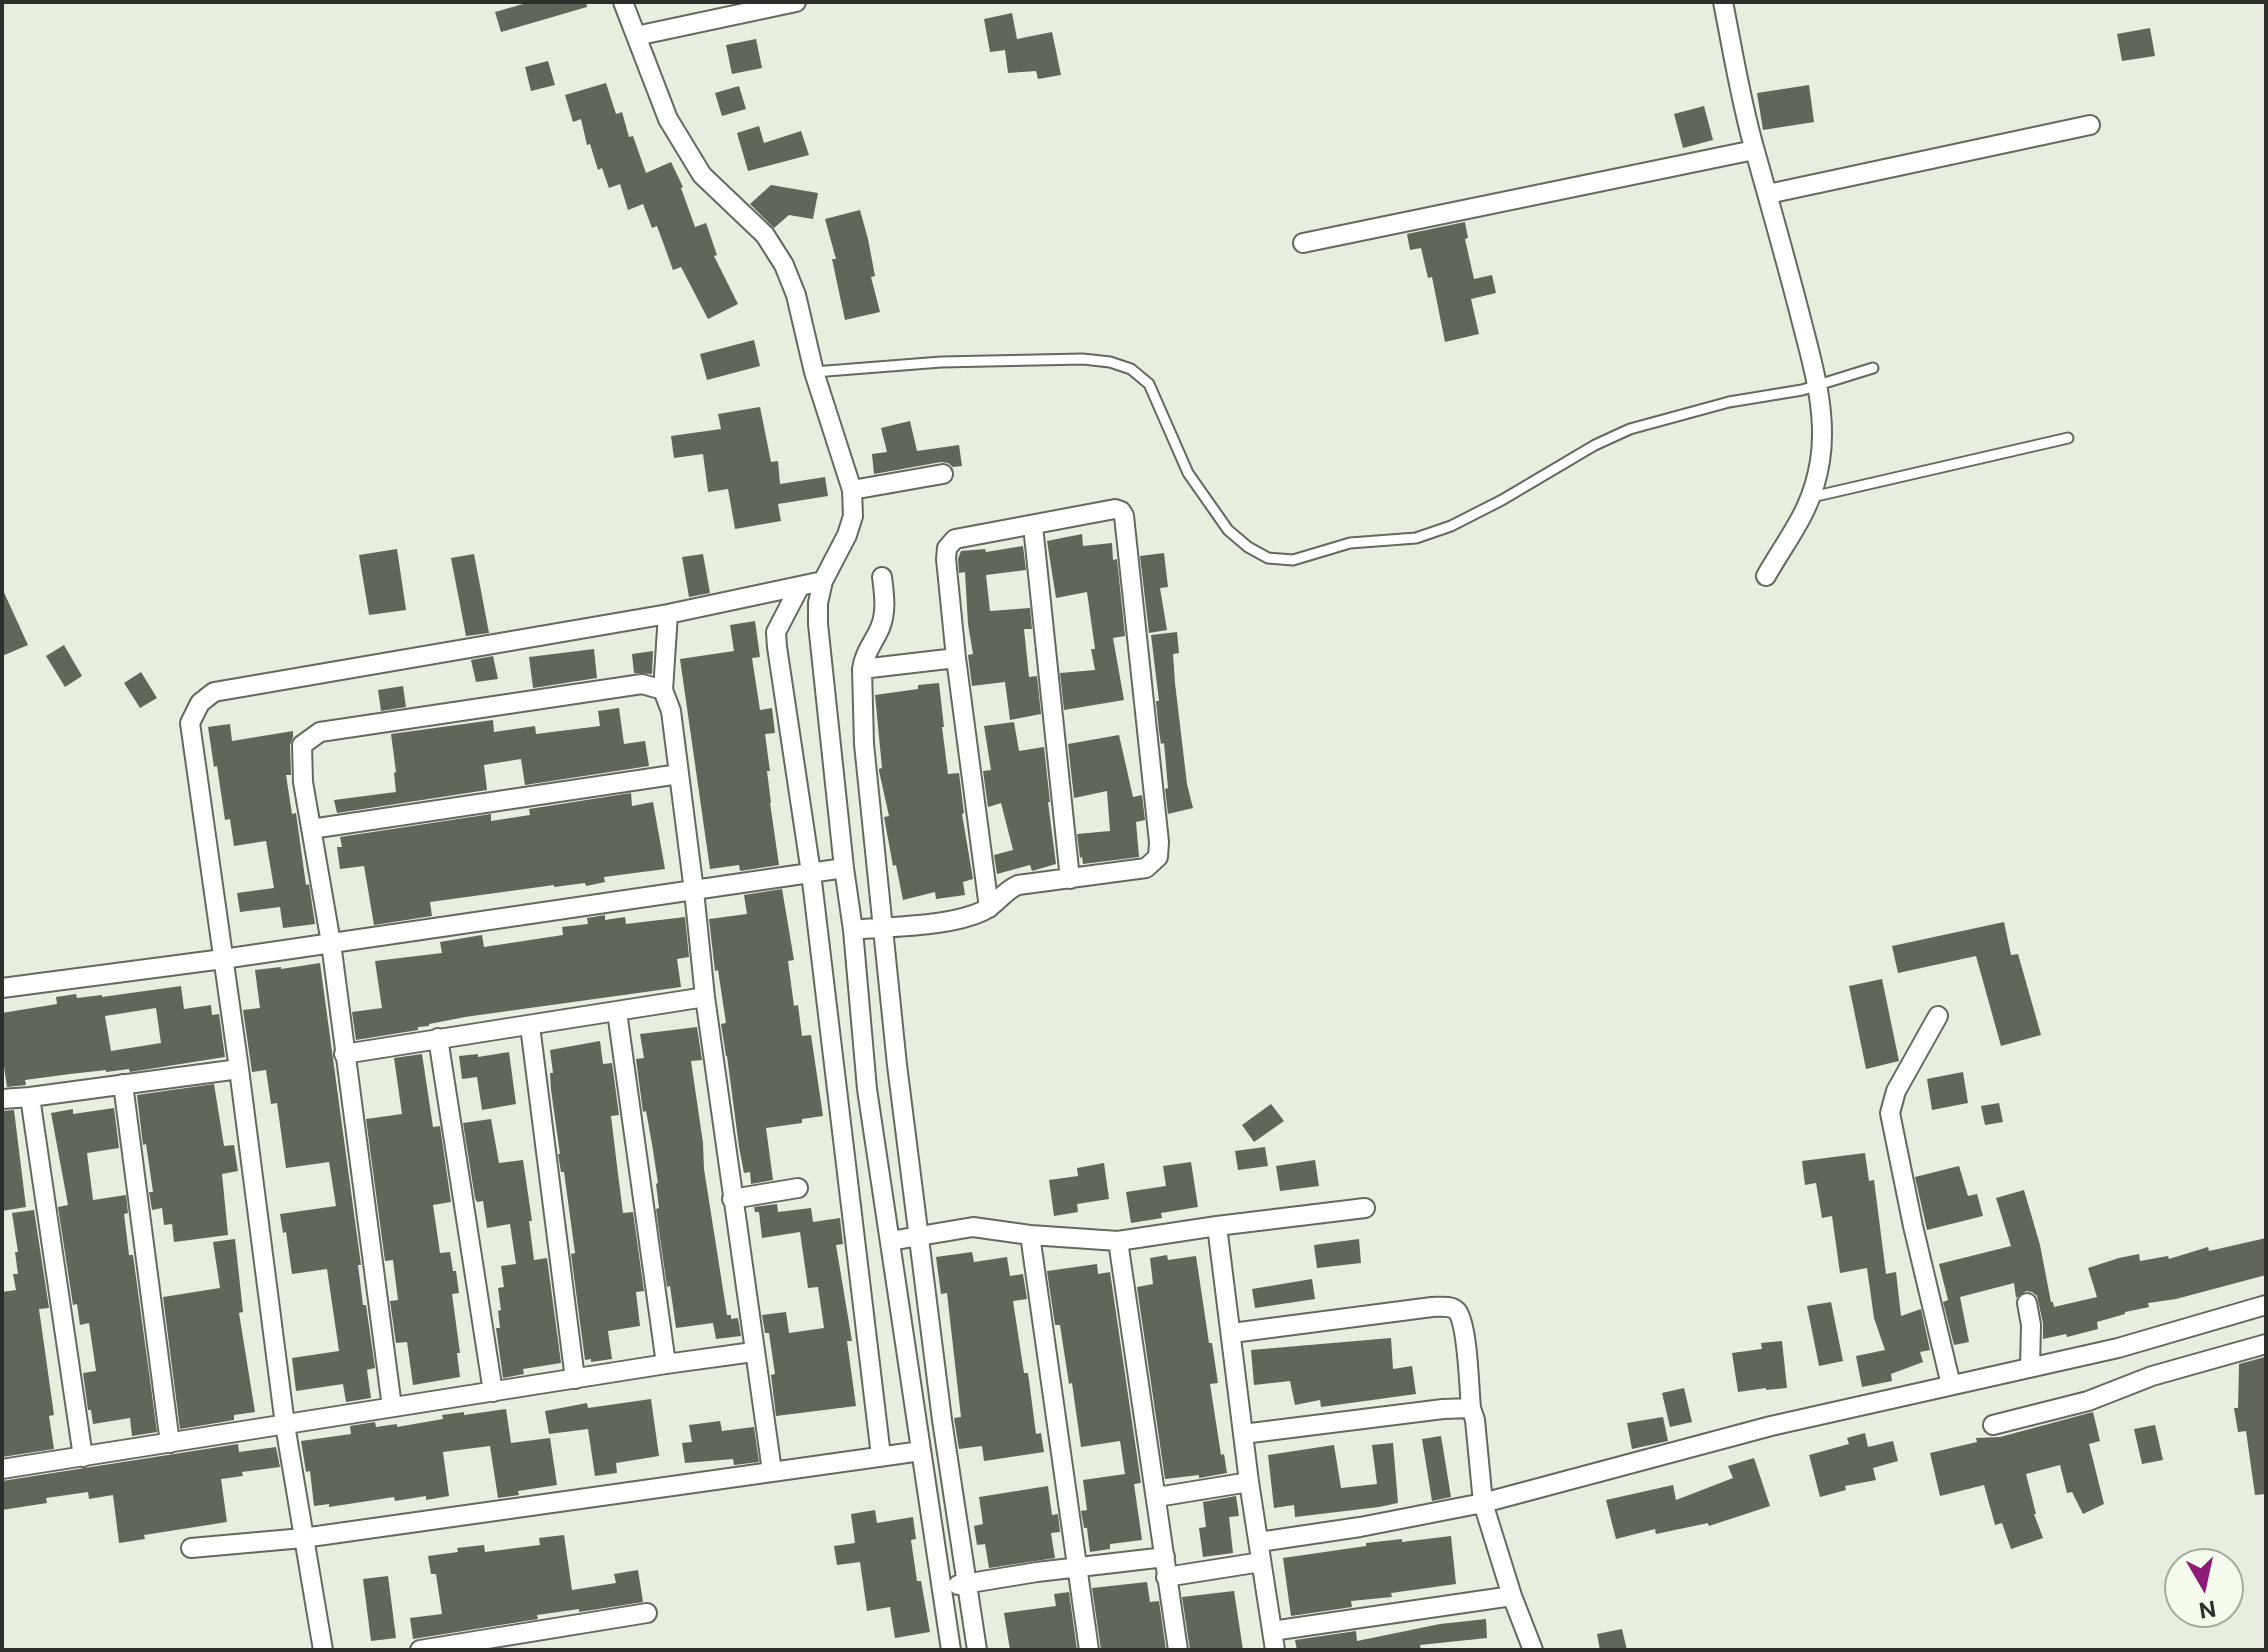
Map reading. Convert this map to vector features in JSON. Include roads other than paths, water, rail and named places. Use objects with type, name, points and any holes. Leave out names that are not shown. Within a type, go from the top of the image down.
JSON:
[{"type":"street","points":[[623,2],[668,119],[702,175],[765,235],[784,265],[796,295],[814,372],[852,490],[853,516],[847,535],[823,581],[818,603],[818,624],[853,930],[867,1089],[951,1650]]},
{"type":"street","points":[[636,36],[796,2]]},
{"type":"street","points":[[1723,2],[1754,150],[1818,385],[1821,458],[1812,497],[1766,576]]},
{"type":"street","points":[[1768,194],[2090,125]]},
{"type":"street","points":[[1303,243],[1754,150]]},
{"type":"street","points":[[852,490],[943,474]]},
{"type":"street","points":[[853,930],[951,921],[989,908],[1007,890],[1018,885],[1146,868],[1158,857],[1156,811],[1124,516],[1115,509],[955,539],[947,548],[956,658],[989,908]]},
{"type":"street","points":[[1033,526],[1070,879]]},
{"type":"street","points":[[882,577],[885,605],[881,625],[863,660],[862,669],[864,744],[918,1236],[977,1650]]},
{"type":"street","points":[[323,1650],[285,1425],[190,723],[200,703],[214,692],[668,614],[823,581]]},
{"type":"street","points":[[800,586],[776,632],[811,873],[881,1456]]},
{"type":"street","points":[[668,614],[663,690],[671,711],[705,997],[772,1471]]},
{"type":"street","points":[[862,669],[956,658]]},
{"type":"street","points":[[392,1407],[331,943],[303,782],[302,745],[320,732],[642,684],[663,690]]},
{"type":"street","points":[[311,829],[679,774]]},
{"type":"street","points":[[841,841],[873,835]]},
{"type":"street","points":[[2,988],[223,959],[844,868]]},
{"type":"street","points":[[344,1054],[705,997]]},
{"type":"street","points":[[617,1012],[666,1364]]},
{"type":"street","points":[[1938,1016],[1896,1091],[1890,1113],[1951,1385]]},
{"type":"street","points":[[530,1026],[575,1379]]},
{"type":"street","points":[[438,1038],[493,1392]]},
{"type":"street","points":[[2,1099],[239,1069]]},
{"type":"street","points":[[123,1084],[170,1443]]},
{"type":"street","points":[[30,1097],[83,1457]]},
{"type":"street","points":[[732,1199],[798,1188]]},
{"type":"street","points":[[890,1241],[973,1227],[1030,1235],[1118,1241],[1365,1208]]},
{"type":"street","points":[[851,1220],[886,1215]]},
{"type":"street","points":[[1217,1226],[1249,1482],[1275,1650]]},
{"type":"street","points":[[1030,1235],[1089,1650]]},
{"type":"street","points":[[1118,1241],[1178,1650]]},
{"type":"street","points":[[2027,1303],[2032,1339],[2030,1368]]},
{"type":"street","points":[[1259,1542],[1360,1527],[1483,1503],[1771,1426],[2118,1348],[2266,1305]]},
{"type":"street","points":[[1232,1333],[1432,1307],[1449,1307],[1456,1311],[1466,1352],[1483,1503],[1512,1596],[1533,1650]]},
{"type":"street","points":[[1993,1425],[2088,1401],[2152,1376],[2266,1344]]},
{"type":"street","points":[[2,1469],[753,1352]]},
{"type":"street","points":[[1243,1434],[1471,1408]]},
{"type":"street","points":[[917,1424],[942,1420]]},
{"type":"street","points":[[191,1548],[303,1538],[921,1451]]},
{"type":"street","points":[[1157,1497],[1249,1482]]},
{"type":"street","points":[[942,1589],[1077,1567],[1165,1557]]},
{"type":"street","points":[[1166,1577],[1261,1562]]},
{"type":"street","points":[[1272,1631],[1512,1596]]},
{"type":"street","points":[[420,1650],[647,1613]]},
{"type":"lane","points":[[814,372],[941,362],[1083,359],[1110,362],[1131,369],[1149,384],[1188,473],[1228,530],[1248,547],[1268,558],[1293,560],[1350,543],[1416,538],[1451,526],[1595,445],[1630,429],[1729,402],[1802,390],[1873,368]]},
{"type":"lane","points":[[1812,497],[2068,438]]}]
